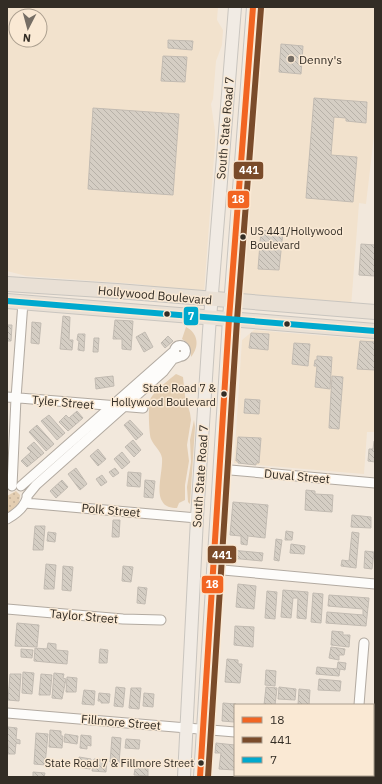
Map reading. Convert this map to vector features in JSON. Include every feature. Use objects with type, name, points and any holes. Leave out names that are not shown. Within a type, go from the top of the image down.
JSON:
[{"type":"highway","name":"Hollywood Boulevard","points":[[8,285],[41,286],[375,312]]},
{"type":"highway","points":[[23,302],[29,293],[41,286]]},
{"type":"highway","name":"Hollywood Boulevard","points":[[7,301],[375,331]]},
{"type":"main road","name":"South State Road 7","points":[[184,777],[197,518],[211,299],[235,7]]},
{"type":"main road","name":"South State Road 7","points":[[200,777],[229,319],[253,7]]},
{"type":"street","points":[[14,487],[12,398],[23,302]]},
{"type":"street","points":[[7,519],[20,510],[33,488],[163,372],[176,354],[14,487]]},
{"type":"street","name":"Tyler Street","points":[[12,398],[143,408]]},
{"type":"street","name":"Duval Street","points":[[219,469],[375,483]]},
{"type":"street","points":[[14,487],[25,489],[26,499]]},
{"type":"street","name":"Polk Street","points":[[26,499],[197,518]]},
{"type":"street","points":[[212,569],[375,584]]},
{"type":"street","name":"Taylor Street","points":[[7,609],[123,619],[161,620]]},
{"type":"street","points":[[359,704],[364,643]]},
{"type":"street","name":"Fillmore Street","points":[[7,713],[234,732]]},
{"type":"shaded area","points":[[7,7],[218,7],[217,20],[223,30],[222,45],[216,61],[213,99],[211,104],[215,131],[215,144],[204,293],[137,284],[26,276],[7,271]]},
{"type":"shaded area","points":[[258,7],[375,7],[375,127],[366,204],[359,203],[351,307],[231,296]]},
{"type":"shaded area","points":[[186,327],[195,336],[197,344],[191,357],[190,347],[182,339]]},
{"type":"shaded area","points":[[254,330],[375,340],[374,432],[367,432],[364,474],[234,463],[242,340]]},
{"type":"shaded area","points":[[176,374],[183,377],[185,396],[191,420],[187,445],[189,461],[185,485],[185,500],[179,503],[177,508],[166,506],[160,497],[162,458],[151,439],[149,413],[149,403],[154,393]]},
{"type":"shaded area","points":[[194,420],[195,427],[190,504],[188,502],[187,487],[191,462],[190,440]]},
{"type":"shaded area","points":[[16,491],[20,495],[18,504],[15,509],[7,513],[7,496]]},
{"type":"building","points":[[168,40],[193,41],[192,50],[168,48]]},
{"type":"building","name":"Denny's","points":[[281,44],[303,46],[301,74],[279,72]]},
{"type":"building","points":[[163,56],[187,57],[185,82],[161,81]]},
{"type":"building","points":[[314,98],[367,102],[366,123],[346,121],[346,118],[334,117],[331,155],[357,157],[353,202],[306,198]]},
{"type":"building","points":[[93,108],[179,114],[173,195],[88,189]]},
{"type":"building","points":[[261,230],[283,232],[279,270],[258,269]]},
{"type":"building","points":[[361,244],[375,245],[375,276],[359,275]]},
{"type":"building","points":[[63,316],[70,317],[69,340],[73,340],[72,350],[60,349]]},
{"type":"building","points":[[115,320],[133,321],[131,350],[122,349],[122,339],[113,339]]},
{"type":"building","points":[[32,322],[41,323],[39,344],[31,343]]},
{"type":"building","points":[[7,325],[12,325],[11,341],[7,341]]},
{"type":"building","points":[[145,332],[153,347],[144,352],[136,337]]},
{"type":"building","points":[[251,333],[269,334],[268,350],[249,348]]},
{"type":"building","points":[[78,334],[85,334],[84,351],[78,350]]},
{"type":"building","points":[[168,336],[173,341],[165,348],[161,343]]},
{"type":"building","points":[[94,338],[99,338],[98,352],[93,352]]},
{"type":"building","points":[[360,341],[375,342],[375,370],[357,369]]},
{"type":"building","points":[[294,343],[310,344],[308,366],[292,364]]},
{"type":"building","points":[[317,356],[332,357],[330,389],[315,387],[317,366],[314,366]]},
{"type":"building","points":[[113,376],[114,386],[96,389],[95,378]]},
{"type":"building","points":[[332,376],[343,377],[339,429],[329,428]]},
{"type":"building","points":[[245,399],[260,400],[259,414],[244,413]]},
{"type":"building","points":[[77,411],[83,418],[68,431],[59,422],[66,415],[69,418]]},
{"type":"building","points":[[49,415],[65,433],[57,440],[41,421]]},
{"type":"building","points":[[130,420],[143,434],[136,440],[124,425]]},
{"type":"building","points":[[37,425],[54,444],[46,451],[29,432]]},
{"type":"building","points":[[238,437],[261,438],[259,463],[256,463],[256,465],[238,463],[238,461],[236,461]]},
{"type":"building","points":[[133,440],[141,450],[134,457],[125,447]]},
{"type":"building","points":[[374,441],[375,462],[368,461],[369,449],[373,449]]},
{"type":"building","points":[[34,442],[44,453],[27,467],[21,461],[31,452],[27,448]]},
{"type":"building","points":[[98,449],[106,459],[98,466],[90,456]]},
{"type":"building","points":[[122,452],[130,462],[122,469],[114,459]]},
{"type":"building","points":[[76,468],[87,484],[80,490],[68,474]]},
{"type":"building","points":[[115,468],[119,473],[113,477],[109,472]]},
{"type":"building","points":[[128,472],[141,473],[140,487],[127,486]]},
{"type":"building","points":[[102,475],[107,482],[101,486],[96,479]]},
{"type":"building","points":[[62,480],[68,487],[56,498],[50,491]]},
{"type":"building","points":[[145,480],[155,481],[153,498],[144,497]]},
{"type":"building","points":[[306,490],[315,491],[315,494],[333,495],[332,512],[305,510]]},
{"type":"building","points":[[233,502],[268,505],[265,538],[248,536],[247,545],[241,544],[241,536],[230,535]]},
{"type":"building","points":[[352,515],[371,517],[371,528],[351,527]]},
{"type":"building","points":[[113,520],[120,520],[119,537],[112,537]]},
{"type":"building","points":[[35,526],[45,526],[43,550],[33,550]]},
{"type":"building","points":[[286,531],[293,532],[292,540],[285,540]]},
{"type":"building","points":[[48,532],[56,533],[55,542],[47,541]]},
{"type":"building","points":[[352,532],[359,533],[356,568],[341,566],[342,560],[349,561]]},
{"type":"building","points":[[276,539],[282,540],[279,561],[274,560]]},
{"type":"building","points":[[291,544],[305,546],[304,554],[290,553]]},
{"type":"building","points":[[231,550],[263,553],[262,561],[230,558]]},
{"type":"building","points":[[365,551],[374,552],[372,569],[364,568]]},
{"type":"building","points":[[46,564],[56,565],[54,589],[44,589]]},
{"type":"building","points":[[63,566],[73,567],[71,591],[62,590]]},
{"type":"building","points":[[123,566],[133,567],[131,582],[122,581]]},
{"type":"building","points":[[238,584],[256,586],[254,609],[236,607]]},
{"type":"building","points":[[138,587],[147,588],[145,604],[137,603]]},
{"type":"building","points":[[283,590],[308,592],[306,619],[297,618],[298,598],[293,598],[291,618],[281,617]]},
{"type":"building","points":[[267,591],[277,592],[275,619],[265,618]]},
{"type":"building","points":[[313,593],[323,594],[321,623],[311,622]]},
{"type":"building","points":[[329,595],[369,598],[366,626],[326,623],[327,612],[363,615],[363,609],[328,606]]},
{"type":"building","points":[[17,623],[39,625],[37,647],[15,646]]},
{"type":"building","points":[[235,626],[254,627],[253,647],[234,645]]},
{"type":"building","points":[[332,631],[343,632],[343,635],[350,635],[349,647],[331,645]]},
{"type":"building","points":[[48,643],[56,644],[56,650],[68,651],[67,664],[34,661],[35,648],[47,649]]},
{"type":"building","points":[[331,647],[345,649],[344,655],[339,655],[339,660],[329,658]]},
{"type":"building","points":[[21,649],[33,650],[32,658],[21,657]]},
{"type":"building","points":[[100,649],[108,650],[107,663],[99,663]]},
{"type":"building","points":[[227,659],[238,660],[238,664],[242,664],[240,683],[225,682]]},
{"type":"building","points":[[338,662],[346,663],[345,670],[340,669],[339,676],[316,674],[317,667],[337,669]]},
{"type":"building","points":[[266,670],[276,671],[275,686],[265,685]]},
{"type":"building","points":[[23,672],[34,673],[32,694],[22,693]]},
{"type":"building","points":[[54,673],[64,674],[63,678],[66,679],[62,699],[52,698]]},
{"type":"building","points":[[10,674],[21,674],[19,701],[8,700]]},
{"type":"building","points":[[41,674],[52,675],[50,695],[39,695]]},
{"type":"building","points":[[67,677],[77,678],[76,692],[66,692]]},
{"type":"building","points":[[319,679],[341,681],[340,691],[318,690]]},
{"type":"building","points":[[116,687],[125,688],[123,707],[114,706]]},
{"type":"building","points":[[266,687],[277,688],[275,704],[264,704]]},
{"type":"building","points":[[279,687],[296,689],[295,700],[278,699]]},
{"type":"building","points":[[131,688],[141,688],[139,709],[129,708]]},
{"type":"building","points":[[299,689],[310,690],[309,704],[298,704]]},
{"type":"building","points":[[84,690],[95,691],[94,705],[82,704]]},
{"type":"building","points":[[99,693],[110,694],[109,703],[101,703],[101,701],[98,701]]},
{"type":"building","points":[[144,693],[154,694],[153,707],[143,706]]},
{"type":"building","points":[[223,703],[236,704],[234,704],[234,722],[222,721]]},
{"type":"building","points":[[8,727],[17,728],[16,739],[20,740],[20,744],[16,743],[15,754],[8,754]]},
{"type":"building","points":[[50,730],[61,731],[61,736],[63,736],[62,748],[49,747]]},
{"type":"building","points":[[36,733],[48,734],[45,765],[34,764]]},
{"type":"building","points":[[65,734],[78,736],[77,744],[64,742]]},
{"type":"building","points":[[81,735],[91,736],[91,746],[87,745],[87,749],[80,748]]},
{"type":"building","points":[[112,737],[121,738],[119,763],[110,762]]},
{"type":"building","points":[[126,739],[140,740],[139,749],[125,748]]},
{"type":"building","points":[[216,743],[234,745],[234,770],[219,769],[221,753],[215,753]]},
{"type":"building","points":[[79,757],[91,759],[90,769],[78,767]]},
{"type":"building","points":[[94,759],[107,760],[106,772],[92,771]]},
{"type":"building","points":[[138,766],[148,767],[148,776],[134,775],[135,769],[138,769]]},
{"type":"building","points":[[33,772],[45,773],[44,777],[33,777]]},
{"type":"transit line","name":"18","points":[[200,777],[229,319],[253,7]]},
{"type":"transit line","name":"441","points":[[208,777],[237,320],[261,8]]},
{"type":"transit line","name":"7","points":[[7,301],[375,331]]},
{"type":"place","name":"Denny's","points":[[291,59]]},
{"type":"place","name":"US 441/Hollywood Boulevard","points":[[243,237]]},
{"type":"place","name":"State Road 7 & Hollywood Boulevard","points":[[224,394]]},
{"type":"place","name":"State Road 7 & Fillmore Street","points":[[201,763]]}]
